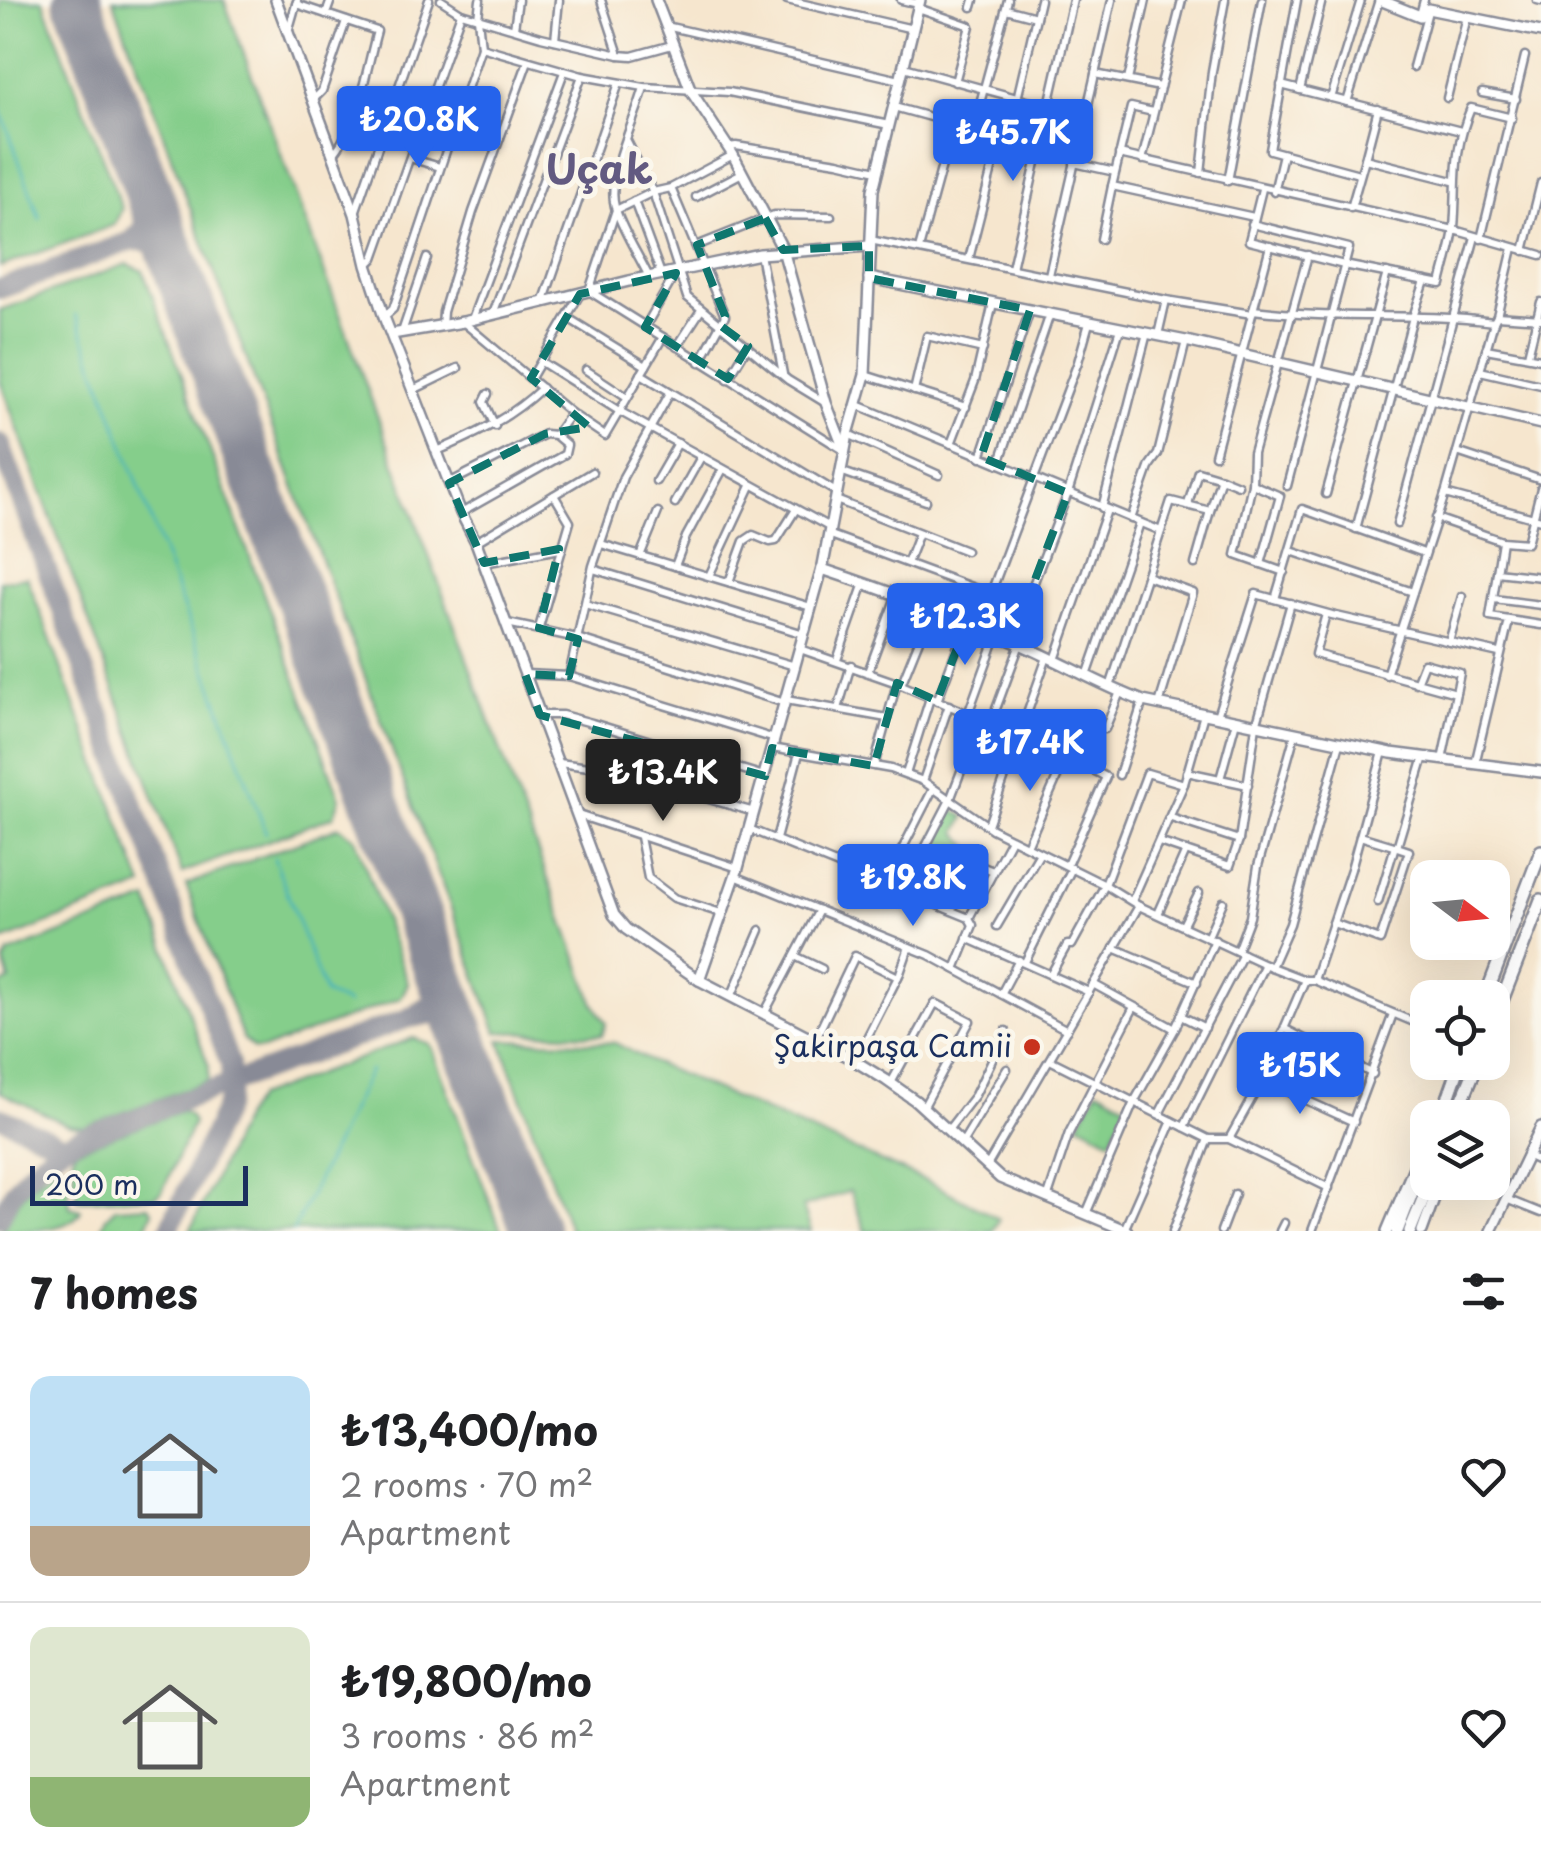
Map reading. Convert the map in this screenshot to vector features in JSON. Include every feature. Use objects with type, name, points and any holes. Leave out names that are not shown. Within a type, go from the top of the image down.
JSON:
[{"type":"highway","points":[[1492,980],[1541,851]]},
{"type":"highway","points":[[1510,980],[1541,900]]},
{"type":"highway","points":[[1397,1231],[1410,1198]]},
{"type":"highway","points":[[1410,1231],[1423,1200]]},
{"type":"main road","points":[[276,0],[355,214],[384,317],[397,333],[413,390],[476,542],[614,914],[626,929],[699,980],[891,1083],[1000,1178],[1126,1230]]},
{"type":"main road","points":[[656,0],[691,91],[731,151],[783,250],[826,403],[845,451]]},
{"type":"main road","points":[[1380,0],[1541,32]]},
{"type":"main road","points":[[699,980],[736,872],[800,650],[822,569],[848,434],[866,375],[869,243],[876,172],[919,4]]},
{"type":"main road","points":[[397,333],[760,254],[869,243]]},
{"type":"main road","points":[[869,278],[1186,341],[1541,424]]},
{"type":"main road","points":[[822,569],[997,634],[1144,701],[1383,752],[1541,772]]},
{"type":"main road","points":[[1510,1191],[1541,1127]]},
{"type":"main road","points":[[1387,1231],[1410,1177]]},
{"type":"main road","points":[[1422,1231],[1433,1200]]},
{"type":"main road","points":[[1491,1231],[1506,1200]]},
{"type":"street","points":[[326,14],[332,0]]},
{"type":"street","points":[[355,214],[429,0]]},
{"type":"street","points":[[441,0],[461,13],[619,55],[632,56],[672,44]]},
{"type":"street","points":[[384,317],[392,309],[481,47],[480,0]]},
{"type":"street","points":[[514,28],[518,0]]},
{"type":"street","points":[[555,40],[559,0]]},
{"type":"street","points":[[601,0],[619,55]]},
{"type":"street","points":[[829,10],[831,0]]},
{"type":"street","points":[[902,0],[970,26],[954,82]]},
{"type":"street","points":[[894,107],[973,129],[1008,0]]},
{"type":"street","points":[[969,259],[1040,0]]},
{"type":"street","points":[[1012,268],[1073,0]]},
{"type":"street","points":[[1048,275],[1112,0]]},
{"type":"street","points":[[1128,80],[1146,0]]},
{"type":"street","points":[[1142,160],[1182,0]]},
{"type":"street","points":[[1201,173],[1212,71],[1226,0]]},
{"type":"street","points":[[1228,180],[1262,0]]},
{"type":"street","points":[[1297,0],[1270,150],[1359,174]]},
{"type":"street","points":[[1300,90],[1322,0]]},
{"type":"street","points":[[1331,98],[1361,0]]},
{"type":"street","points":[[1347,102],[1380,0]]},
{"type":"street","points":[[793,1],[913,29]]},
{"type":"street","points":[[288,32],[297,2],[378,32],[352,114],[333,154]]},
{"type":"street","points":[[1413,67],[1424,8]]},
{"type":"street","points":[[1006,10],[1036,17]]},
{"type":"street","points":[[367,265],[374,258],[461,13]]},
{"type":"street","points":[[1447,98],[1467,17]]},
{"type":"street","points":[[313,100],[322,91],[346,21]]},
{"type":"street","points":[[666,26],[900,80]]},
{"type":"street","points":[[481,47],[582,76],[644,87],[728,92],[889,125]]},
{"type":"street","points":[[1397,524],[1512,118],[1525,56]]},
{"type":"street","points":[[442,326],[473,212],[528,61]]},
{"type":"street","points":[[904,67],[1048,107]]},
{"type":"street","points":[[564,72],[468,320],[571,413],[606,436],[663,337]]},
{"type":"street","points":[[1095,74],[1160,87]]},
{"type":"street","points":[[493,314],[582,76]]},
{"type":"street","points":[[543,303],[619,83]]},
{"type":"street","points":[[1282,86],[1461,132]]},
{"type":"street","points":[[644,87],[616,171],[613,196],[649,277]]},
{"type":"street","points":[[1482,92],[1516,100]]},
{"type":"street","points":[[1100,240],[1130,107],[1153,112]]},
{"type":"street","points":[[1262,189],[1248,240],[1344,265],[1441,284],[1454,230],[1453,181],[1461,132],[1471,108],[1512,118]]},
{"type":"street","points":[[1351,208],[1378,110]]},
{"type":"street","points":[[918,250],[953,125]]},
{"type":"street","points":[[627,141],[653,192],[686,297],[784,375],[826,403]]},
{"type":"street","points":[[531,378],[584,292],[616,210],[670,188],[736,146],[876,172]]},
{"type":"street","points":[[1119,154],[1454,230],[1541,254]]},
{"type":"street","points":[[1274,192],[1284,154]]},
{"type":"street","points":[[410,158],[440,167]]},
{"type":"street","points":[[1365,159],[1453,181]]},
{"type":"street","points":[[1074,163],[1115,172]]},
{"type":"street","points":[[696,197],[742,173]]},
{"type":"street","points":[[1524,251],[1541,183]]},
{"type":"street","points":[[1112,186],[1349,248],[1286,486]]},
{"type":"street","points":[[670,188],[725,316],[700,362]]},
{"type":"street","points":[[634,201],[662,275]]},
{"type":"street","points":[[696,246],[781,214],[831,216]]},
{"type":"street","points":[[869,243],[969,259],[1166,300],[1253,312],[1539,319]]},
{"type":"street","points":[[1214,455],[1270,246]]},
{"type":"street","points":[[1386,674],[1445,494],[1513,248]]},
{"type":"street","points":[[760,254],[784,375]]},
{"type":"street","points":[[1284,572],[1236,555],[1252,484],[1253,453],[1308,254]]},
{"type":"street","points":[[397,333],[428,258]]},
{"type":"street","points":[[645,326],[678,272]]},
{"type":"street","points":[[1326,494],[1387,272]]},
{"type":"street","points":[[1356,529],[1413,316],[1426,281]]},
{"type":"street","points":[[584,292],[845,451]]},
{"type":"street","points":[[988,825],[1104,509],[1152,334],[1166,300]]},
{"type":"street","points":[[1528,356],[1541,302]]},
{"type":"street","points":[[951,444],[966,407],[992,303]]},
{"type":"street","points":[[677,347],[701,310]]},
{"type":"street","points":[[981,457],[1030,310]]},
{"type":"street","points":[[998,464],[1050,314]]},
{"type":"street","points":[[568,318],[646,366]]},
{"type":"street","points":[[978,627],[1078,362],[1089,322]]},
{"type":"street","points":[[996,710],[1120,329]]},
{"type":"street","points":[[914,391],[926,336],[982,349]]},
{"type":"street","points":[[1131,519],[1150,465],[1158,454],[1186,341]]},
{"type":"street","points":[[728,379],[748,346]]},
{"type":"street","points":[[1486,349],[1541,359]]},
{"type":"street","points":[[542,363],[829,530],[990,594]]},
{"type":"street","points":[[413,390],[458,368]]},
{"type":"street","points":[[586,370],[627,397]]},
{"type":"street","points":[[1480,371],[1541,385]]},
{"type":"street","points":[[641,374],[835,496],[966,552]]},
{"type":"street","points":[[866,375],[966,407]]},
{"type":"street","points":[[437,452],[495,426],[542,388]]},
{"type":"street","points":[[569,676],[592,570],[623,477],[670,393]]},
{"type":"street","points":[[488,394],[484,402],[495,426]]},
{"type":"street","points":[[858,405],[1160,530]]},
{"type":"street","points":[[556,435],[571,413]]},
{"type":"street","points":[[449,483],[543,434],[556,435],[566,443],[565,454],[461,512]]},
{"type":"street","points":[[848,434],[939,475]]},
{"type":"street","points":[[656,481],[678,443]]},
{"type":"street","points":[[1457,452],[1541,480]]},
{"type":"street","points":[[675,503],[701,456]]},
{"type":"street","points":[[675,566],[723,468]]},
{"type":"street","points":[[840,471],[926,501]]},
{"type":"street","points":[[1188,505],[1198,471],[1238,485]]},
{"type":"street","points":[[476,542],[592,472]]},
{"type":"street","points":[[1194,564],[1221,478]]},
{"type":"street","points":[[1252,484],[1280,496],[1261,564]]},
{"type":"street","points":[[709,576],[751,486]]},
{"type":"street","points":[[1436,518],[1502,540],[1527,544],[1537,519],[1541,488]]},
{"type":"street","points":[[1445,494],[1537,519]]},
{"type":"street","points":[[539,628],[570,522],[554,495]]},
{"type":"street","points":[[1105,730],[1160,530],[1172,501],[1210,511]]},
{"type":"street","points":[[1275,599],[1302,509],[1424,554]]},
{"type":"street","points":[[729,582],[746,539],[755,535],[770,542],[776,540],[795,510]]},
{"type":"street","points":[[640,556],[658,512]]},
{"type":"street","points":[[1087,677],[1140,523]]},
{"type":"street","points":[[908,562],[919,533]]},
{"type":"street","points":[[1502,540],[1490,617],[1541,625]]},
{"type":"street","points":[[601,544],[811,607]]},
{"type":"street","points":[[484,563],[561,549]]},
{"type":"street","points":[[1290,550],[1412,592]]},
{"type":"street","points":[[592,570],[804,634]]},
{"type":"street","points":[[1497,572],[1541,578]]},
{"type":"street","points":[[1147,576],[1193,593],[1159,704]]},
{"type":"street","points":[[837,660],[864,583]]},
{"type":"street","points":[[868,672],[897,594]]},
{"type":"street","points":[[1217,717],[1256,594],[1499,653]]},
{"type":"street","points":[[1448,642],[1462,596]]},
{"type":"street","points":[[1494,599],[1541,605]]},
{"type":"street","points":[[585,604],[795,666]]},
{"type":"street","points":[[1159,842],[1230,866],[1239,840],[1256,726],[1291,604]]},
{"type":"street","points":[[874,766],[899,684],[932,608]]},
{"type":"street","points":[[1326,614],[1314,654],[1456,693]]},
{"type":"street","points":[[1475,764],[1509,621]]},
{"type":"street","points":[[506,622],[578,638],[785,702],[887,718]]},
{"type":"street","points":[[906,774],[967,622]]},
{"type":"street","points":[[968,714],[997,634]]},
{"type":"street","points":[[800,650],[899,684],[1106,777],[1070,867],[1001,994]]},
{"type":"street","points":[[1416,683],[1424,663],[1460,673],[1442,760]]},
{"type":"street","points":[[838,710],[850,665]]},
{"type":"street","points":[[525,674],[569,676],[799,753],[906,774],[923,781],[1010,839],[1136,904],[1268,965],[1410,1021]]},
{"type":"street","points":[[1119,775],[1144,701]]},
{"type":"street","points":[[923,781],[948,706]]},
{"type":"street","points":[[540,714],[592,723],[765,776]]},
{"type":"street","points":[[987,1167],[1136,904],[1184,784],[1204,714]]},
{"type":"street","points":[[904,889],[950,800],[981,719]]},
{"type":"street","points":[[1220,779],[1236,721]]},
{"type":"street","points":[[1159,1114],[1206,1028],[1240,952],[1258,866],[1295,734]]},
{"type":"street","points":[[1184,1127],[1290,924],[1340,743]]},
{"type":"street","points":[[1229,1139],[1262,1080],[1333,922],[1383,752]]},
{"type":"street","points":[[776,839],[799,753]]},
{"type":"street","points":[[1027,846],[1066,756]]},
{"type":"street","points":[[1378,902],[1424,758]]},
{"type":"street","points":[[558,763],[604,769],[754,812]]},
{"type":"street","points":[[1052,974],[1105,885],[1148,772],[1184,784]]},
{"type":"street","points":[[1187,772],[1248,785]]},
{"type":"street","points":[[886,882],[933,790]]},
{"type":"street","points":[[577,815],[736,872],[909,947],[1067,1030]]},
{"type":"street","points":[[1170,818],[1239,840]]},
{"type":"street","points":[[749,829],[969,918],[972,925],[955,969]]},
{"type":"street","points":[[640,836],[648,878],[674,898],[721,913]]},
{"type":"street","points":[[1333,922],[1380,940],[1408,851],[1360,836]]},
{"type":"street","points":[[969,918],[1010,839]]},
{"type":"street","points":[[1158,914],[1186,851]]},
{"type":"street","points":[[997,926],[1040,853]]},
{"type":"street","points":[[964,860],[993,871]]},
{"type":"street","points":[[943,884],[978,900]]},
{"type":"street","points":[[1183,925],[1198,893]]},
{"type":"street","points":[[1086,1214],[1134,1102],[1176,1029],[1224,902]]},
{"type":"street","points":[[764,1014],[819,910]]},
{"type":"street","points":[[731,997],[760,930]]},
{"type":"street","points":[[968,938],[1088,992]]},
{"type":"street","points":[[856,1061],[909,947]]},
{"type":"street","points":[[1114,948],[1196,983]]},
{"type":"street","points":[[795,956],[822,968]]},
{"type":"street","points":[[815,1040],[856,956],[898,977]]},
{"type":"street","points":[[1094,984],[1176,1029]]},
{"type":"street","points":[[891,1083],[935,1003],[970,1020],[924,1108]]},
{"type":"street","points":[[1047,1199],[1069,1133],[1134,1008]]},
{"type":"street","points":[[1312,1231],[1393,1014]]},
{"type":"street","points":[[1181,1016],[1206,1028]]},
{"type":"street","points":[[1285,1029],[1373,1074]]},
{"type":"street","points":[[948,1131],[976,1094],[1006,1031]]},
{"type":"street","points":[[1050,1060],[1208,1139],[1229,1139],[1328,1188]]},
{"type":"street","points":[[962,1144],[1007,1068]]},
{"type":"street","points":[[1262,1080],[1354,1122]]},
{"type":"street","points":[[1126,1230],[1172,1121]]},
{"type":"street","points":[[1172,1231],[1208,1139]]},
{"type":"street","points":[[1528,1156],[1541,1162]]},
{"type":"street","points":[[1221,1231],[1235,1194]]},
{"type":"street","points":[[1508,1200],[1541,1213]]},
{"type":"highlighted area","points":[[765,218],[783,250],[869,246],[869,278],[1030,310],[981,457],[1068,493],[1012,640],[967,622],[937,701],[897,683],[874,766],[772,748],[765,776],[540,715],[525,674],[569,676],[578,639],[539,628],[559,549],[484,563],[449,483],[545,434],[589,427],[531,378],[580,294],[676,273],[645,327],[728,379],[748,346],[721,326],[725,316],[697,245]]},
{"type":"green space","points":[[0,0],[43,0],[122,209],[114,225],[0,267]]},
{"type":"green space","points":[[113,0],[224,0],[594,1004],[606,1023],[602,1035],[497,1032]]},
{"type":"green space","points":[[127,264],[143,271],[340,798],[334,816],[182,873],[0,381],[0,310]]},
{"type":"green space","points":[[27,577],[143,886],[5,940],[0,939],[0,581]]},
{"type":"green space","points":[[950,808],[965,817],[957,832],[970,847],[934,900],[908,889]]},
{"type":"green space","points":[[339,827],[355,838],[408,983],[401,998],[264,1049],[254,1049],[243,1039],[186,885]]},
{"type":"green space","points":[[148,900],[209,1067],[208,1081],[84,1127],[68,1125],[0,1092],[0,985],[10,981],[4,962],[9,953]]},
{"type":"green space","points":[[413,1038],[430,1044],[501,1231],[190,1231],[244,1116],[257,1097]]},
{"type":"green space","points":[[500,1040],[615,1043],[933,1184],[999,1219],[992,1231],[865,1231],[850,1191],[803,1207],[811,1231],[570,1231]]},
{"type":"green space","points":[[1098,1089],[1127,1105],[1111,1140],[1079,1123]]},
{"type":"green space","points":[[181,1111],[193,1123],[162,1192],[154,1197],[77,1200],[72,1159],[76,1150]]},
{"type":"green space","points":[[66,1165],[70,1207],[81,1210],[76,1217],[59,1226],[2,1231],[26,1192]]},
{"type":"green space","points":[[148,1206],[153,1212],[144,1231],[100,1231],[115,1208]]},
{"type":"waterway","points":[[0,108],[40,219]]},
{"type":"waterway","points":[[76,315],[266,833]]},
{"type":"waterway","points":[[274,858],[325,994],[348,1004]]},
{"type":"waterway","points":[[293,1231],[370,1070]]},
{"type":"taxiway","points":[[152,203],[149,223],[131,241],[158,246],[176,265]]},
{"type":"taxiway","points":[[0,289],[131,241]]},
{"type":"taxiway","points":[[0,443],[230,1064],[227,1104],[168,1231]]},
{"type":"taxiway","points":[[441,978],[435,998],[406,1019],[448,1015],[461,1032]]},
{"type":"taxiway","points":[[0,1218],[13,1192],[30,1172],[75,1140],[406,1019]]},
{"type":"taxiway","points":[[0,1117],[64,1146]]},
{"type":"runway","points":[[77,0],[535,1231]]},
{"type":"place","name":"Şakirpaşa Camii","points":[[1032,1047]]},
{"type":"district","name":"Uçak","points":[[599,170]]}]
